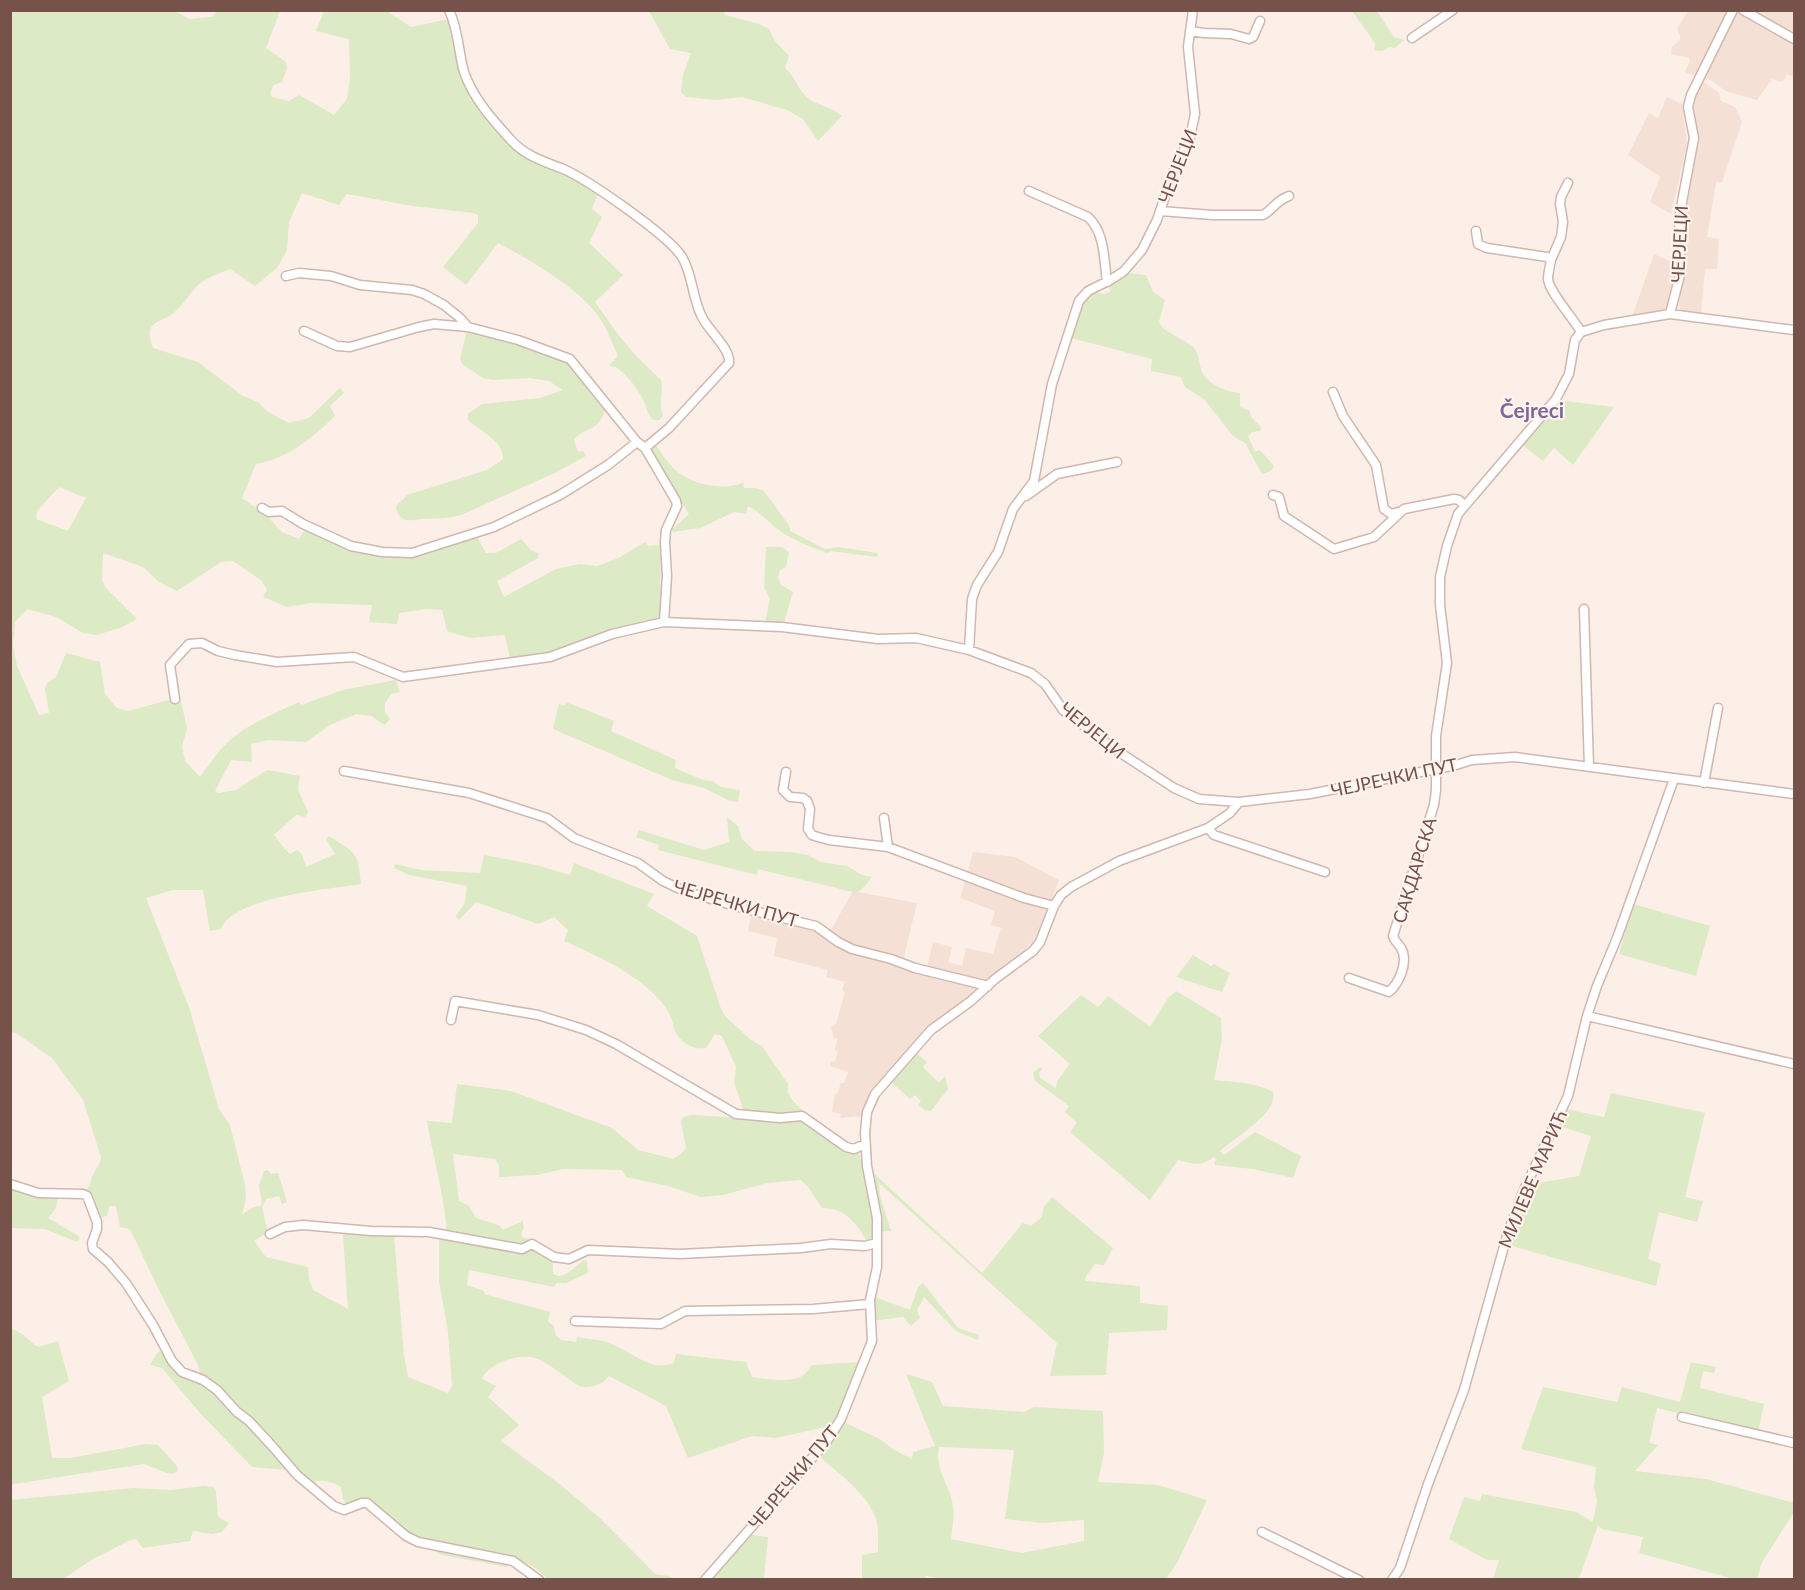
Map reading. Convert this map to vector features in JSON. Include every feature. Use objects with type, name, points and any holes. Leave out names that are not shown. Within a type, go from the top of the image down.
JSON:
[{"type":"street","points":[[449,10],[457,30],[464,72],[483,108],[518,147],[547,164],[561,168],[581,179],[640,219],[681,254],[702,318],[729,354],[729,363],[669,428],[645,448]]},
{"type":"street","name":"ЧЕРЈЕЦИ","points":[[1193,10],[1188,47],[1195,121],[1190,138],[1172,176],[1149,238],[1138,255],[1127,268],[1107,282],[1088,291],[1079,301],[1052,384],[1036,474],[1010,515],[998,552],[977,585],[972,599],[969,650],[1016,666],[1040,679],[1063,710],[1113,748],[1174,788],[1199,799],[1239,802]]},
{"type":"street","points":[[1412,38],[1454,10]]},
{"type":"street","name":"ЧЕРЈЕЦИ","points":[[1670,314],[1681,271],[1679,218],[1694,138],[1688,107],[1733,10]]},
{"type":"street","points":[[1743,10],[1794,39]]},
{"type":"street","points":[[1190,31],[1231,34],[1249,39],[1253,37],[1260,21]]},
{"type":"street","points":[[1568,183],[1560,204],[1563,222],[1561,237],[1551,260],[1548,277],[1550,287],[1581,332]]},
{"type":"street","points":[[1029,192],[1088,218],[1095,224],[1099,232],[1107,282]]},
{"type":"street","points":[[1160,212],[1263,215],[1276,202],[1289,196]]},
{"type":"street","points":[[1476,231],[1478,244],[1514,253],[1547,257],[1551,260]]},
{"type":"street","points":[[286,276],[299,273],[331,276],[360,285],[412,290],[444,305],[468,327]]},
{"type":"street","points":[[1435,769],[1436,736],[1447,663],[1440,605],[1440,577],[1447,546],[1458,514],[1464,505],[1556,399],[1569,374],[1575,340],[1581,332],[1604,325],[1670,314],[1794,330]]},
{"type":"street","points":[[304,331],[337,346],[350,347],[434,324],[468,327],[518,340],[570,359],[637,442],[645,448],[675,497],[677,506],[666,530],[667,576],[664,622]]},
{"type":"street","points":[[1333,392],[1343,416],[1376,465],[1384,509],[1391,514],[1412,506],[1445,500],[1459,500],[1464,505]]},
{"type":"street","points":[[262,508],[269,512],[282,511],[303,524],[351,546],[382,552],[412,553],[494,527],[560,495],[608,465],[637,442]]},
{"type":"street","points":[[1018,501],[1057,474],[1117,462]]},
{"type":"street","points":[[1273,495],[1279,497],[1284,516],[1334,549],[1374,537],[1399,512]]},
{"type":"street","points":[[1584,609],[1589,767]]},
{"type":"street","points":[[175,699],[170,665],[189,644],[202,644],[218,651],[277,662],[354,657],[364,659],[403,677],[550,657],[612,634],[664,622],[782,627],[879,639],[916,638],[969,650]]},
{"type":"street","points":[[1704,783],[1718,708]]},
{"type":"street","name":"ЧЕЈРЕЧКИ ПУТ","points":[[705,1580],[835,1430],[863,1367],[872,1341],[870,1294],[878,1267],[877,1218],[865,1144],[867,1112],[872,1101],[880,1088],[931,1030],[1033,951],[1040,942],[1054,906],[1061,895],[1071,887],[1130,857],[1208,828],[1230,813],[1239,802],[1310,794],[1472,760],[1515,757],[1794,794]]},
{"type":"street","name":"САКДАРСКА","points":[[1349,978],[1389,993],[1399,980],[1403,965],[1402,952],[1393,936],[1434,805],[1435,769]]},
{"type":"street","name":"ЧЕЈРЕЧКИ ПУТ","points":[[344,771],[478,795],[547,818],[574,838],[638,863],[663,881],[684,891],[816,926],[837,942],[852,949],[988,986]]},
{"type":"street","points":[[786,772],[783,790],[790,797],[803,798],[807,801],[810,809],[808,829],[812,834],[829,840],[888,847],[1024,898],[1054,906]]},
{"type":"street","name":"МИЛЕВЕ МAРИЋ","points":[[1392,1580],[1400,1568],[1428,1484],[1459,1403],[1511,1223],[1569,1090],[1587,1016],[1674,779]]},
{"type":"street","points":[[884,818],[888,847]]},
{"type":"street","points":[[1208,828],[1214,835],[1325,872]]},
{"type":"street","points":[[451,1020],[455,1001],[559,1020],[616,1044],[736,1114],[780,1118],[802,1116],[846,1147],[854,1149],[865,1144]]},
{"type":"street","points":[[1587,1016],[1794,1064]]},
{"type":"street","points":[[10,1184],[38,1193],[87,1196],[97,1222],[92,1243],[93,1249],[113,1266],[126,1283],[153,1325],[172,1361],[182,1372],[203,1380],[217,1390],[237,1412],[249,1421],[297,1475],[334,1506],[344,1510],[367,1503],[406,1536],[418,1542],[513,1561],[539,1580]]},
{"type":"street","points":[[270,1234],[285,1227],[303,1225],[379,1232],[429,1232],[522,1249],[532,1244],[554,1257],[569,1259],[588,1250],[691,1254],[801,1248],[831,1244],[865,1246],[877,1243]]},
{"type":"street","points":[[575,1320],[661,1324],[685,1311],[813,1309],[870,1304]]},
{"type":"street","points":[[1683,1417],[1794,1443]]},
{"type":"street","points":[[1262,1532],[1359,1580]]},
{"type":"shaded area","points":[[1688,11],[1730,11],[1698,76],[1685,71],[1690,61],[1689,57],[1671,55],[1672,47],[1680,40],[1677,29]]},
{"type":"shaded area","points":[[1737,11],[1794,44],[1794,77],[1787,74],[1782,82],[1772,79],[1757,100],[1726,91],[1706,77]]},
{"type":"shaded area","points":[[1755,11],[1794,11],[1794,34]]},
{"type":"shaded area","points":[[1702,81],[1719,93],[1721,101],[1735,107],[1742,122],[1722,182],[1716,182],[1707,237],[1719,239],[1717,269],[1705,269],[1701,315],[1683,314],[1679,299],[1686,260],[1682,227],[1689,171],[1691,110]]},
{"type":"shaded area","points":[[1667,97],[1682,104],[1687,145],[1671,214],[1650,202],[1660,177],[1628,155],[1649,113],[1658,118]]},
{"type":"shaded area","points":[[1654,254],[1676,264],[1678,269],[1668,310],[1632,317]]},
{"type":"shaded area","points":[[973,852],[1015,857],[1059,880],[1038,936],[1018,957],[929,1029],[865,1107],[862,1116],[840,1118],[841,1114],[832,1112],[835,1093],[837,1094],[841,1083],[844,1083],[848,1072],[830,1066],[831,1061],[835,1062],[838,1051],[834,1050],[838,1039],[834,1038],[831,1027],[836,1024],[845,992],[842,990],[845,982],[826,977],[828,970],[774,956],[777,938],[748,931],[752,913],[828,935],[853,891],[917,903],[903,961],[927,967],[933,942],[952,947],[948,962],[962,966],[966,948],[993,954],[1001,928],[991,925],[995,911],[960,898]]},
{"type":"green space","points":[[11,11],[175,11],[189,19],[212,17],[217,11],[280,11],[266,48],[286,62],[287,68],[282,82],[274,85],[270,92],[272,97],[289,101],[299,95],[334,115],[347,99],[350,79],[349,39],[316,31],[324,11],[387,11],[411,27],[449,19],[473,98],[481,111],[510,143],[531,159],[547,168],[561,171],[598,193],[592,209],[602,217],[589,243],[623,275],[595,302],[637,357],[661,380],[663,416],[659,420],[653,420],[631,381],[616,367],[609,365],[618,356],[597,314],[577,294],[551,274],[498,243],[466,285],[443,267],[478,223],[478,215],[347,194],[339,205],[302,193],[289,222],[287,250],[277,268],[255,286],[230,269],[213,276],[197,286],[170,316],[152,326],[150,340],[153,348],[198,362],[243,396],[258,402],[268,412],[289,423],[309,418],[340,388],[344,393],[330,406],[335,416],[309,439],[279,457],[256,464],[242,498],[265,514],[282,532],[299,539],[305,528],[358,549],[400,557],[430,553],[477,537],[486,553],[496,553],[521,539],[531,550],[539,554],[538,558],[497,581],[504,597],[556,569],[579,564],[597,566],[619,558],[645,542],[648,546],[661,545],[660,621],[548,654],[510,659],[505,635],[470,638],[447,631],[442,610],[426,609],[399,613],[397,624],[369,622],[372,605],[311,603],[287,607],[263,597],[267,590],[262,581],[233,561],[221,562],[177,591],[159,582],[143,567],[103,553],[102,579],[105,587],[137,619],[122,627],[97,635],[83,633],[56,617],[27,609],[15,622],[13,645],[17,666],[39,715],[49,713],[45,689],[47,683],[56,677],[66,653],[100,662],[105,694],[117,708],[128,711],[180,697],[187,728],[182,747],[185,761],[200,777],[229,741],[263,719],[299,702],[301,705],[343,690],[396,680],[400,692],[391,694],[385,703],[385,712],[390,719],[385,725],[371,716],[356,714],[330,725],[306,742],[268,740],[251,744],[252,762],[231,760],[215,791],[218,793],[236,790],[267,770],[300,776],[298,790],[308,812],[305,817],[296,815],[274,835],[290,854],[297,850],[302,854],[306,867],[335,854],[326,839],[329,836],[354,854],[359,865],[361,884],[283,896],[262,902],[243,909],[229,918],[221,929],[210,931],[203,890],[172,890],[146,898],[190,1010],[219,1109],[230,1125],[245,1185],[246,1199],[242,1214],[262,1205],[259,1185],[264,1171],[268,1170],[271,1174],[278,1173],[287,1202],[282,1204],[279,1196],[266,1199],[262,1208],[268,1232],[254,1241],[266,1257],[308,1267],[313,1290],[348,1309],[343,1234],[394,1235],[404,1355],[408,1377],[448,1393],[452,1386],[448,1332],[439,1281],[439,1235],[447,1235],[446,1221],[427,1121],[452,1123],[457,1084],[511,1091],[612,1128],[638,1150],[673,1159],[686,1148],[681,1122],[683,1117],[692,1115],[743,1118],[743,1109],[734,1082],[736,1067],[722,1036],[715,1034],[706,1048],[687,1045],[674,1030],[670,1015],[660,1000],[647,987],[631,975],[595,955],[564,941],[568,930],[554,917],[538,924],[476,902],[459,920],[456,916],[465,903],[467,886],[409,875],[394,868],[395,864],[421,870],[480,873],[484,855],[536,865],[570,875],[574,863],[654,894],[647,906],[697,936],[721,1009],[726,1017],[751,1040],[762,1046],[788,1084],[788,1093],[792,1100],[812,1120],[839,1141],[858,1146],[873,1217],[874,1240],[866,1240],[854,1222],[843,1213],[830,1208],[822,1208],[801,1180],[767,1183],[723,1195],[701,1197],[668,1186],[626,1177],[622,1170],[563,1169],[537,1175],[499,1177],[499,1165],[495,1159],[453,1154],[459,1201],[469,1206],[476,1218],[499,1225],[503,1230],[523,1221],[524,1228],[521,1234],[522,1237],[528,1239],[527,1247],[553,1260],[553,1274],[558,1276],[566,1274],[585,1260],[587,1261],[588,1273],[566,1283],[556,1283],[554,1287],[469,1270],[467,1285],[484,1291],[484,1294],[550,1312],[548,1322],[553,1325],[556,1335],[561,1340],[576,1342],[577,1337],[603,1341],[656,1365],[674,1363],[676,1354],[746,1362],[752,1377],[785,1380],[802,1376],[812,1365],[862,1362],[835,1425],[776,1438],[752,1436],[688,1458],[666,1406],[609,1376],[596,1386],[579,1386],[545,1363],[528,1357],[513,1358],[497,1364],[485,1373],[482,1379],[496,1386],[488,1397],[519,1425],[501,1441],[561,1485],[602,1520],[655,1574],[677,1579],[548,1579],[534,1567],[509,1556],[507,1567],[442,1555],[425,1541],[402,1529],[382,1510],[368,1501],[348,1506],[343,1499],[341,1487],[337,1485],[328,1481],[319,1481],[305,1486],[287,1470],[252,1467],[200,1413],[162,1368],[150,1365],[157,1353],[163,1350],[176,1368],[201,1376],[197,1363],[130,1229],[120,1227],[116,1206],[109,1206],[107,1216],[93,1219],[83,1196],[101,1157],[83,1100],[52,1058],[16,1033],[11,1032]],"holes":[[[59,487],[86,498],[68,531],[36,519],[37,511]]]},
{"type":"green space","points":[[649,11],[724,11],[725,15],[769,29],[775,41],[789,56],[785,68],[799,88],[812,101],[842,116],[818,141],[803,119],[787,110],[742,97],[716,100],[686,97],[681,92],[683,75],[691,53],[670,49]]},
{"type":"green space","points":[[1352,11],[1377,11],[1394,37],[1404,40],[1395,48],[1374,50],[1375,43]]},
{"type":"green space","points":[[1128,273],[1146,275],[1153,292],[1165,300],[1159,321],[1161,326],[1195,349],[1201,369],[1207,379],[1223,389],[1240,393],[1240,407],[1250,411],[1251,417],[1262,428],[1248,436],[1255,452],[1260,450],[1274,466],[1271,471],[1262,474],[1245,443],[1233,436],[1204,399],[1185,387],[1181,377],[1151,371],[1152,359],[1071,338],[1079,314],[1088,297],[1093,292],[1105,294],[1110,291],[1109,285]]},
{"type":"green space","points":[[467,331],[487,334],[567,361],[585,379],[591,376],[609,399],[607,407],[598,424],[581,433],[574,440],[578,452],[583,451],[586,456],[557,472],[461,515],[411,520],[402,518],[396,506],[407,495],[487,470],[503,459],[500,447],[468,420],[468,414],[482,404],[540,398],[563,390],[549,381],[530,378],[493,380],[483,378],[462,364],[460,358]]},
{"type":"green space","points":[[1557,400],[1614,407],[1573,465],[1554,448],[1543,461],[1520,443]]},
{"type":"green space","points":[[654,443],[675,470],[694,481],[718,486],[743,483],[744,488],[764,491],[789,525],[790,531],[825,549],[838,547],[878,553],[877,557],[831,551],[827,553],[783,533],[748,506],[746,514],[734,512],[700,528],[673,532],[672,530],[689,514],[647,449]]},
{"type":"green space","points":[[766,547],[782,547],[789,552],[786,567],[780,570],[778,577],[781,585],[793,592],[784,623],[765,622],[770,599],[764,587]]},
{"type":"green space","points":[[566,702],[614,721],[611,731],[676,760],[675,768],[703,780],[713,781],[721,787],[740,790],[738,802],[730,801],[704,788],[672,780],[553,729],[559,704],[565,706]]},
{"type":"green space","points":[[727,817],[738,826],[742,839],[755,851],[808,855],[821,862],[847,866],[862,875],[871,877],[857,893],[758,869],[757,875],[658,850],[659,845],[636,837],[639,830],[704,850],[729,842]]},
{"type":"green space","points":[[1633,904],[1710,926],[1696,976],[1619,954]]},
{"type":"green space","points":[[1193,955],[1211,966],[1214,964],[1230,973],[1222,992],[1176,977]]},
{"type":"green space","points":[[1176,991],[1221,1018],[1222,1039],[1214,1080],[1252,1084],[1273,1092],[1273,1100],[1263,1116],[1220,1151],[1224,1155],[1255,1132],[1301,1156],[1293,1178],[1253,1169],[1215,1165],[1214,1162],[1217,1160],[1214,1157],[1197,1164],[1178,1160],[1150,1200],[1070,1132],[1077,1123],[1065,1112],[1069,1106],[1035,1081],[1033,1073],[1040,1067],[1042,1069],[1039,1073],[1040,1078],[1056,1088],[1058,1080],[1070,1064],[1038,1036],[1081,995],[1098,1007],[1108,996],[1150,1027],[1168,998]]},
{"type":"green space","points":[[914,1051],[927,1062],[923,1067],[939,1083],[945,1076],[948,1089],[930,1112],[918,1105],[921,1101],[915,1095],[910,1099],[889,1080]]},
{"type":"green space","points":[[1611,1093],[1705,1113],[1685,1197],[1703,1201],[1697,1222],[1659,1212],[1648,1259],[1661,1264],[1656,1286],[1508,1245],[1532,1184],[1579,1176],[1591,1136],[1559,1126],[1566,1109],[1604,1117]]},
{"type":"green space","points":[[867,1167],[982,1273],[1023,1223],[1031,1226],[1042,1217],[1043,1208],[1052,1197],[1113,1248],[1104,1265],[1095,1264],[1085,1278],[1086,1281],[1140,1286],[1140,1303],[1168,1306],[1167,1330],[1109,1333],[1106,1375],[1050,1376],[1057,1343],[879,1183],[880,1196],[891,1231],[877,1232]]},
{"type":"green space","points":[[10,1187],[58,1196],[56,1208],[48,1218],[80,1237],[77,1242],[45,1229],[11,1228]]},
{"type":"green space","points":[[877,1267],[882,1268],[872,1296],[910,1310],[918,1287],[923,1283],[958,1328],[979,1335],[978,1340],[956,1331],[924,1297],[917,1310],[920,1318],[911,1326],[903,1317],[871,1321],[869,1296]]},
{"type":"green space","points":[[11,1329],[38,1347],[58,1341],[69,1381],[42,1397],[52,1458],[71,1458],[146,1444],[158,1445],[177,1466],[178,1471],[173,1474],[167,1473],[144,1464],[11,1486]]},
{"type":"green space","points":[[1691,1362],[1716,1367],[1714,1373],[1703,1371],[1700,1388],[1764,1404],[1758,1432],[1657,1408],[1649,1443],[1658,1445],[1635,1471],[1706,1479],[1794,1503],[1794,1512],[1762,1562],[1757,1579],[1734,1579],[1639,1553],[1643,1537],[1602,1529],[1598,1525],[1577,1579],[1493,1579],[1499,1560],[1487,1560],[1449,1539],[1464,1497],[1480,1501],[1482,1494],[1576,1512],[1593,1522],[1597,1501],[1594,1487],[1596,1467],[1521,1449],[1543,1387],[1617,1402],[1622,1387],[1680,1402]]},
{"type":"green space","points":[[906,1374],[932,1382],[943,1406],[1024,1412],[1034,1407],[1103,1411],[1104,1453],[1098,1482],[1158,1485],[1207,1500],[1178,1561],[1166,1579],[946,1580],[926,1576],[924,1579],[862,1579],[862,1555],[878,1552],[876,1519],[872,1509],[859,1492],[818,1455],[841,1421],[880,1439],[894,1450],[912,1459],[913,1452],[935,1446]],"holes":[[[939,1447],[1014,1450],[1005,1519],[1042,1523],[1084,1520],[1084,1541],[1022,1553],[951,1539],[953,1506],[940,1470]]]},
{"type":"green space","points":[[214,1487],[218,1517],[229,1523],[222,1532],[212,1534],[193,1531],[190,1541],[143,1548],[136,1539],[93,1559],[63,1579],[11,1579],[11,1500],[133,1488],[171,1490]]},
{"type":"green space","points":[[747,1534],[768,1537],[764,1579],[707,1580]]},
{"type":"district","name":"Čejreci","points":[[1532,409]]}]
